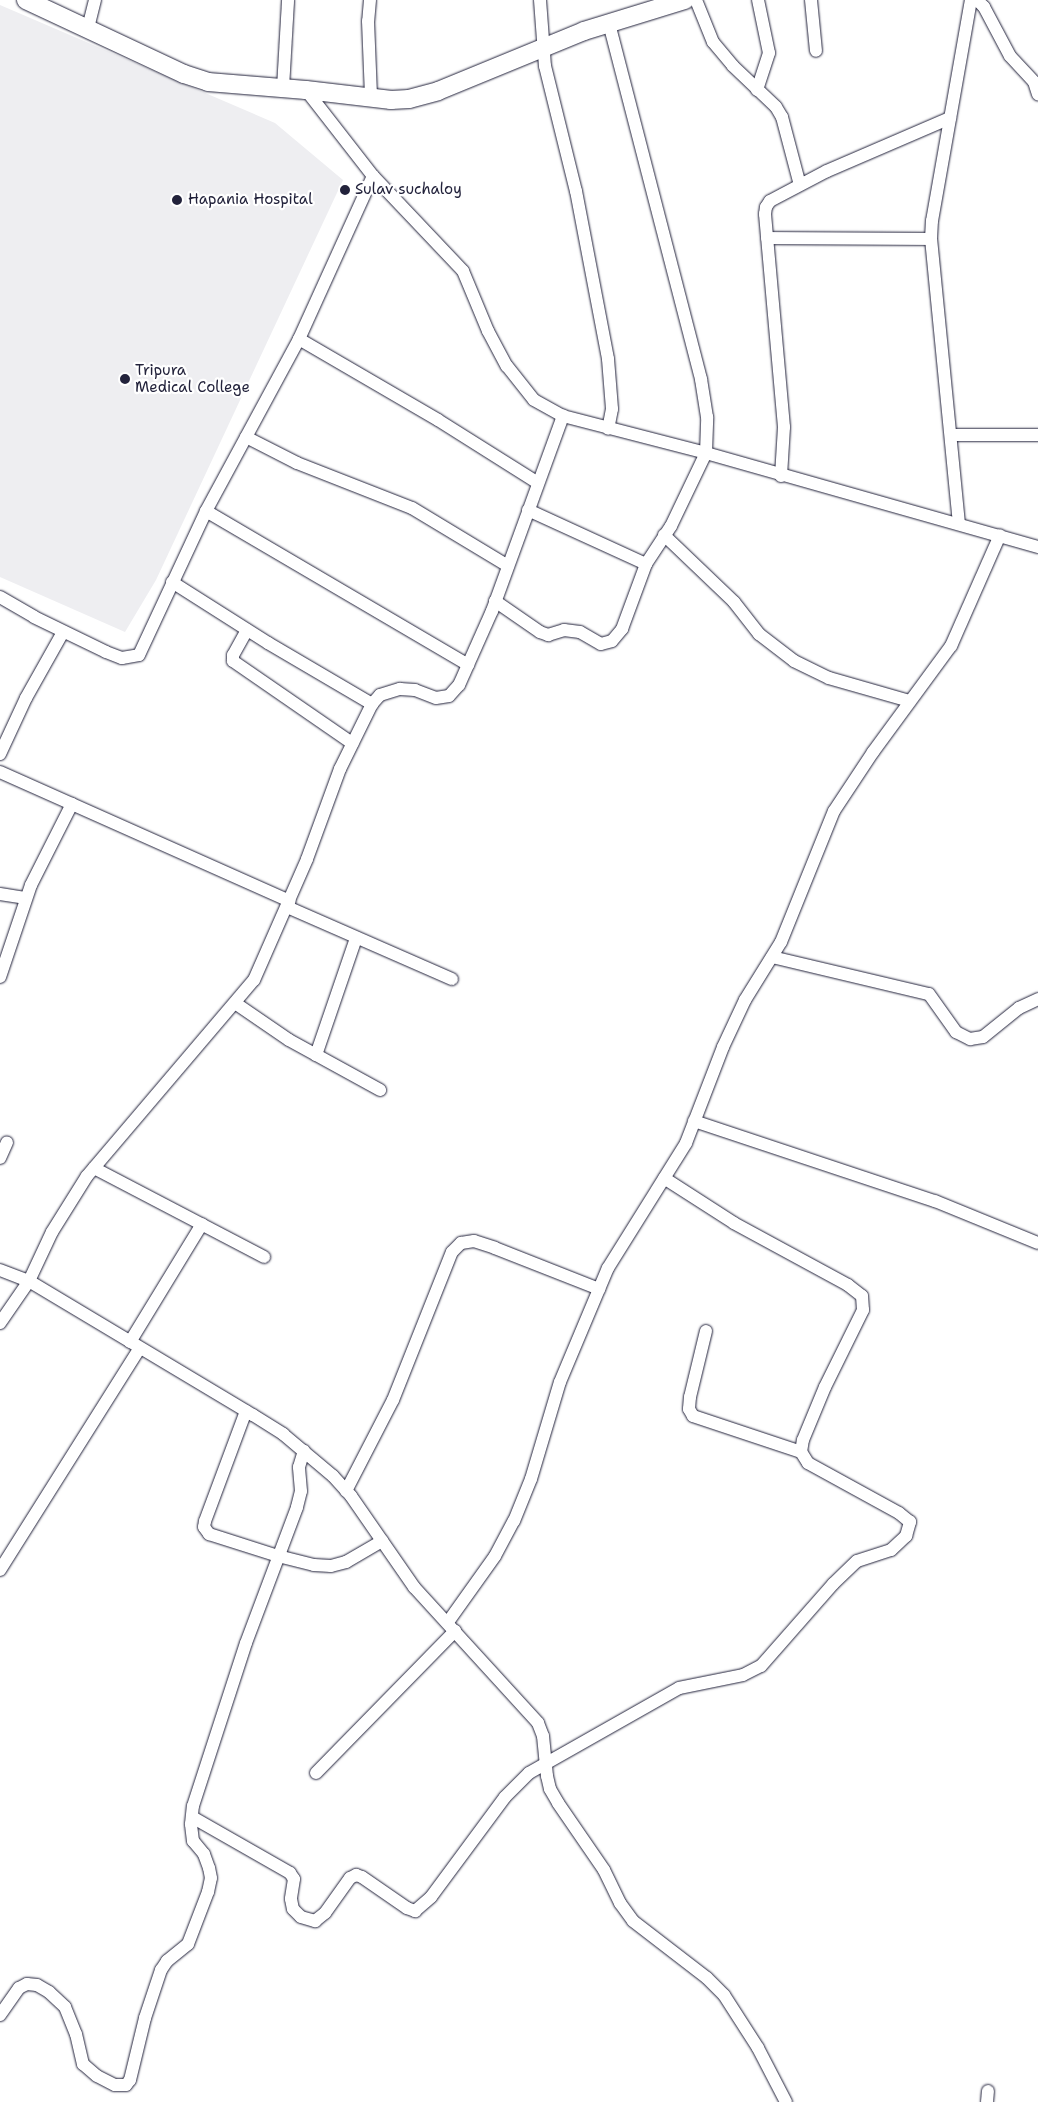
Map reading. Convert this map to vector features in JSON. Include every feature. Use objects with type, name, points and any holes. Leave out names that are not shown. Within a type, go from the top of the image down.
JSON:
[{"type":"street","points":[[26,0],[184,74],[208,82],[306,90],[390,100],[409,99],[438,91],[542,48],[609,23],[685,0]]},
{"type":"street","points":[[88,28],[95,0]]},
{"type":"street","points":[[283,88],[288,0]]},
{"type":"street","points":[[370,0],[368,22],[371,97]]},
{"type":"street","points":[[540,0],[542,48],[586,234],[608,360],[612,409],[608,429]]},
{"type":"street","points":[[696,0],[713,42],[733,66],[776,107],[782,118],[800,185]]},
{"type":"street","points":[[757,90],[769,52],[758,0]]},
{"type":"street","points":[[811,0],[816,51]]},
{"type":"street","points":[[959,524],[952,435],[931,240],[932,221],[970,0]]},
{"type":"street","points":[[977,0],[984,6],[1010,56],[1036,84]]},
{"type":"street","points":[[495,602],[540,632],[548,635],[564,630],[580,632],[601,644],[612,641],[622,629],[646,564],[664,535],[706,453],[706,417],[701,379],[609,23]]},
{"type":"street","points":[[306,90],[373,176],[463,271],[488,331],[507,366],[534,400],[562,416],[706,453],[1038,547]]},
{"type":"street","points":[[782,476],[784,427],[767,238],[766,207],[770,201],[827,171],[950,118]]},
{"type":"street","points":[[0,597],[63,632],[122,658],[139,655],[206,510],[300,339],[373,176]]},
{"type":"street","points":[[767,238],[931,240]]},
{"type":"street","points":[[300,339],[422,411],[538,483]]},
{"type":"street","points":[[0,1323],[29,1280],[52,1232],[94,1168],[250,986],[260,969],[308,859],[340,769],[372,704],[380,694],[400,689],[415,690],[436,698],[449,696],[459,685],[495,602],[562,416]]},
{"type":"street","points":[[952,435],[1038,435]]},
{"type":"street","points":[[246,437],[306,467],[412,508],[508,566]]},
{"type":"street","points":[[206,510],[468,665]]},
{"type":"street","points":[[528,510],[646,564]]},
{"type":"street","points":[[664,535],[734,602],[759,634],[794,661],[829,678],[910,701]]},
{"type":"street","points":[[316,1773],[452,1626],[495,1556],[514,1521],[531,1479],[560,1382],[608,1268],[686,1143],[727,1039],[745,1000],[781,942],[834,811],[910,701],[951,646],[1000,535]]},
{"type":"street","points":[[172,582],[247,630],[372,704]]},
{"type":"street","points":[[247,630],[233,655],[233,661],[352,743]]},
{"type":"street","points":[[0,754],[26,698],[63,632]]},
{"type":"street","points":[[0,772],[288,904],[356,938],[452,979]]},
{"type":"street","points":[[0,977],[25,898],[72,804]]},
{"type":"street","points":[[0,894],[25,898]]},
{"type":"street","points":[[316,1055],[356,938]]},
{"type":"street","points":[[772,957],[929,994],[956,1032],[970,1039],[982,1037],[1019,1008],[1038,999]]},
{"type":"street","points":[[234,1004],[289,1040],[380,1090]]},
{"type":"street","points":[[694,1121],[935,1201],[1038,1243]]},
{"type":"street","points":[[0,1158],[7,1142]]},
{"type":"street","points":[[94,1168],[264,1257]]},
{"type":"street","points":[[664,1178],[734,1223],[848,1285],[862,1296],[863,1310],[825,1387],[803,1440],[801,1452]]},
{"type":"street","points":[[0,1570],[135,1345],[202,1224]]},
{"type":"street","points":[[346,1491],[393,1400],[452,1252],[461,1243],[474,1241],[599,1289]]},
{"type":"street","points":[[0,1270],[29,1280],[283,1434],[346,1491],[414,1587],[452,1626],[538,1723],[543,1736],[547,1776],[558,1804],[604,1870],[620,1903],[633,1921],[718,1987],[758,2048],[786,2102]]},
{"type":"street","points":[[192,1817],[290,1873],[294,1879],[291,1899],[292,1908],[301,1917],[315,1921],[325,1913],[350,1878],[356,1875],[362,1876],[407,1908],[415,1911],[431,1897],[504,1797],[529,1773],[547,1765],[679,1688],[743,1675],[761,1666],[833,1584],[857,1562],[891,1550],[906,1536],[910,1522],[899,1513],[808,1463],[801,1452],[693,1416],[689,1409],[690,1397],[706,1331]]},
{"type":"street","points":[[246,1411],[219,1480],[204,1527],[209,1534],[278,1556],[314,1565],[331,1566],[346,1562],[382,1541]]},
{"type":"street","points":[[0,2015],[19,1988],[27,1984],[38,1985],[50,1992],[64,2007],[76,2034],[83,2064],[97,2076],[115,2085],[126,2085],[130,2080],[145,2018],[161,1970],[167,1961],[188,1944],[212,1878],[204,1854],[193,1841],[192,1817],[216,1733],[297,1506],[301,1491],[299,1467],[304,1451]]},
{"type":"shaded area","name":"Tripura Medical College","points":[[0,5],[275,123],[343,180],[156,580],[125,632],[0,577]]},
{"type":"place","name":"Sulav suchaloy","points":[[345,190]]},
{"type":"place","name":"Hapania Hospital","points":[[177,200]]},
{"type":"place","name":"Tripura Medical College","points":[[125,379]]}]
